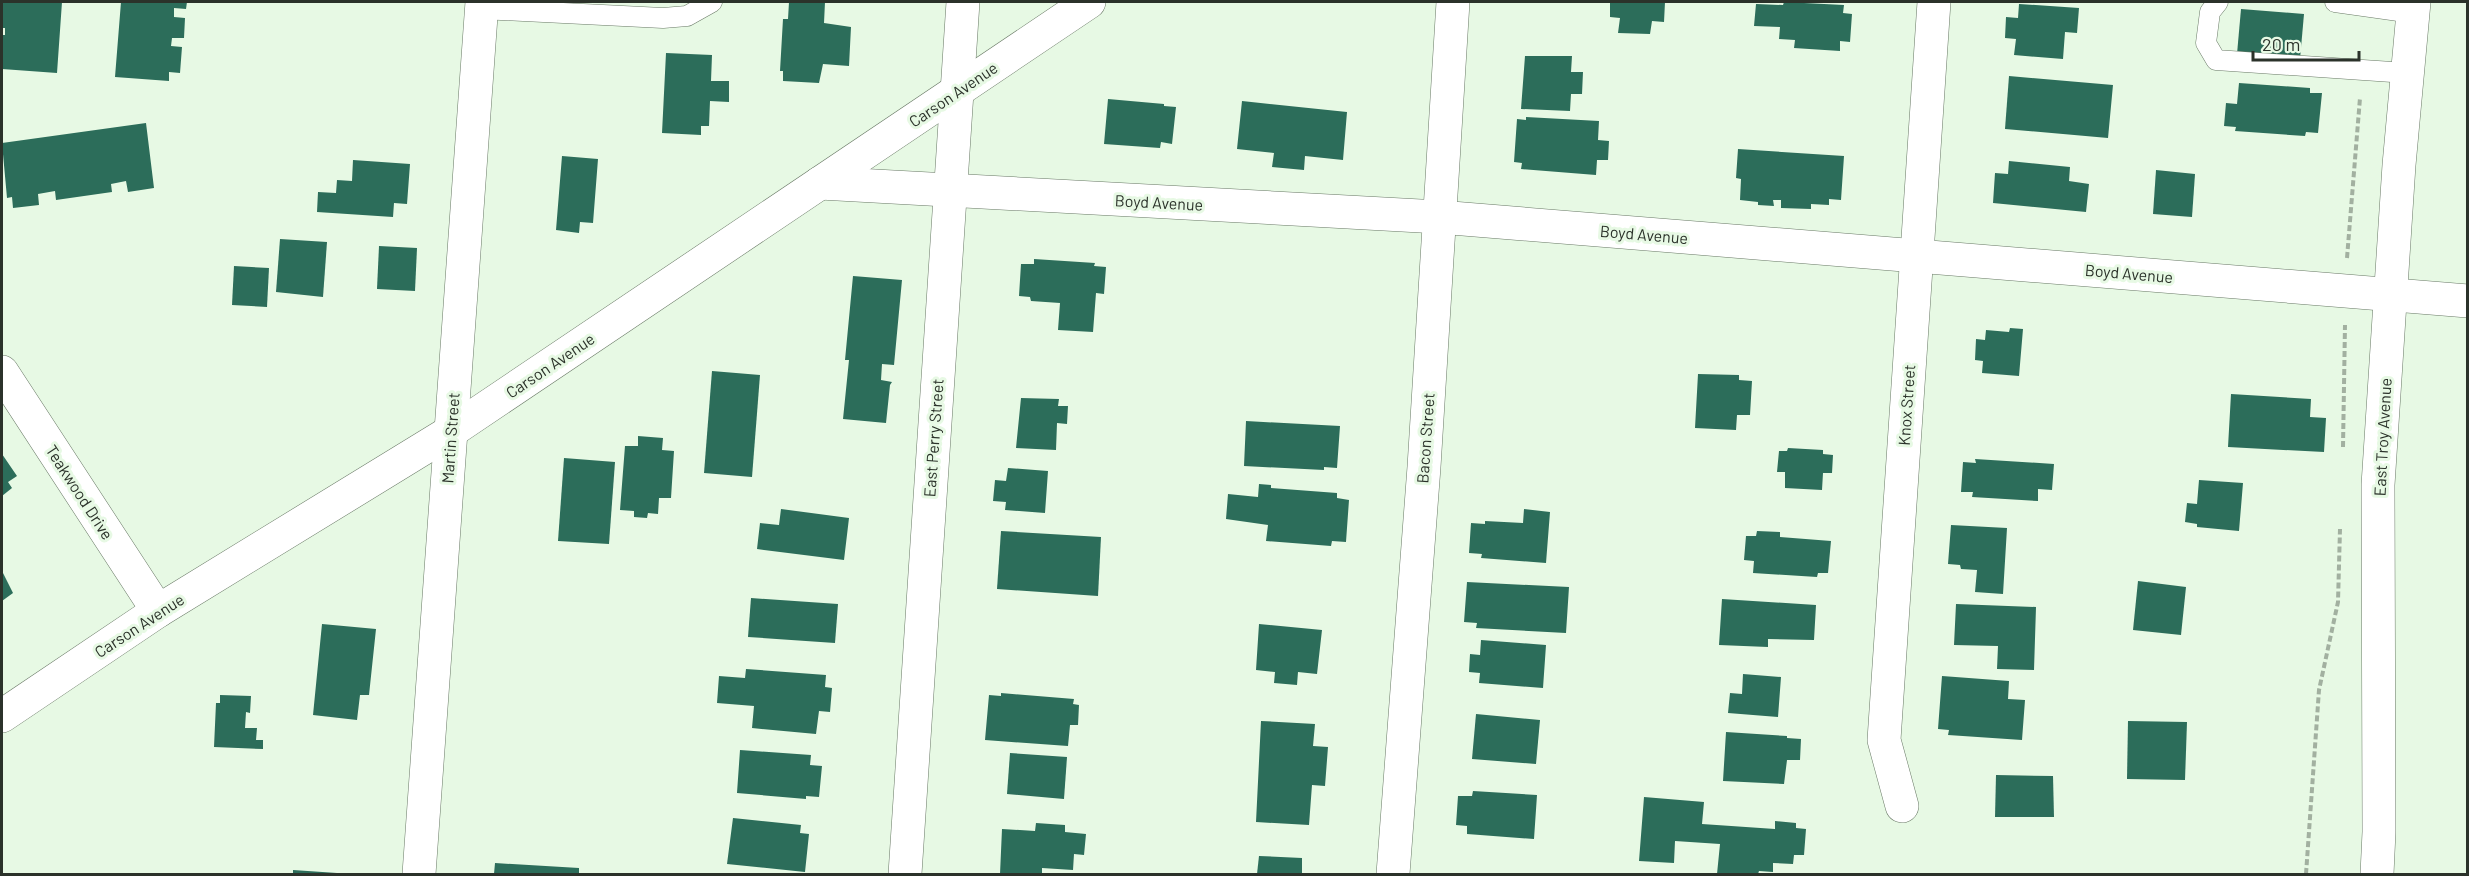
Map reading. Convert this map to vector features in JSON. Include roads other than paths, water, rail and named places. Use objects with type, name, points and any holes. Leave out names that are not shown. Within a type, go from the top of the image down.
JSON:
[{"type":"street","name":"East Perry Street","points":[[904,874],[963,2]]},
{"type":"street","name":"Carson Avenue","points":[[2,716],[159,611],[450,432],[1089,2]]},
{"type":"street","name":"Bacon Street","points":[[1393,874],[1424,467],[1453,2]]},
{"type":"street","name":"Knox Street","points":[[1902,806],[1884,740],[1934,2]]},
{"type":"street","name":"Martin Street","points":[[419,874],[482,5]]},
{"type":"street","name":"East Troy Avenue","points":[[2377,874],[2379,832],[2378,485],[2413,7]]},
{"type":"street","name":"Boyd Avenue","points":[[820,183],[1439,218],[2468,301]]},
{"type":"street","name":"Teakwood Drive","points":[[2,372],[159,611]]},
{"type":"lane","points":[[482,5],[663,18],[687,16],[712,2]]},
{"type":"lane","points":[[2218,2],[2210,12],[2206,44],[2216,60],[2407,74]]},
{"type":"lane","points":[[2335,2],[2413,7]]}]
